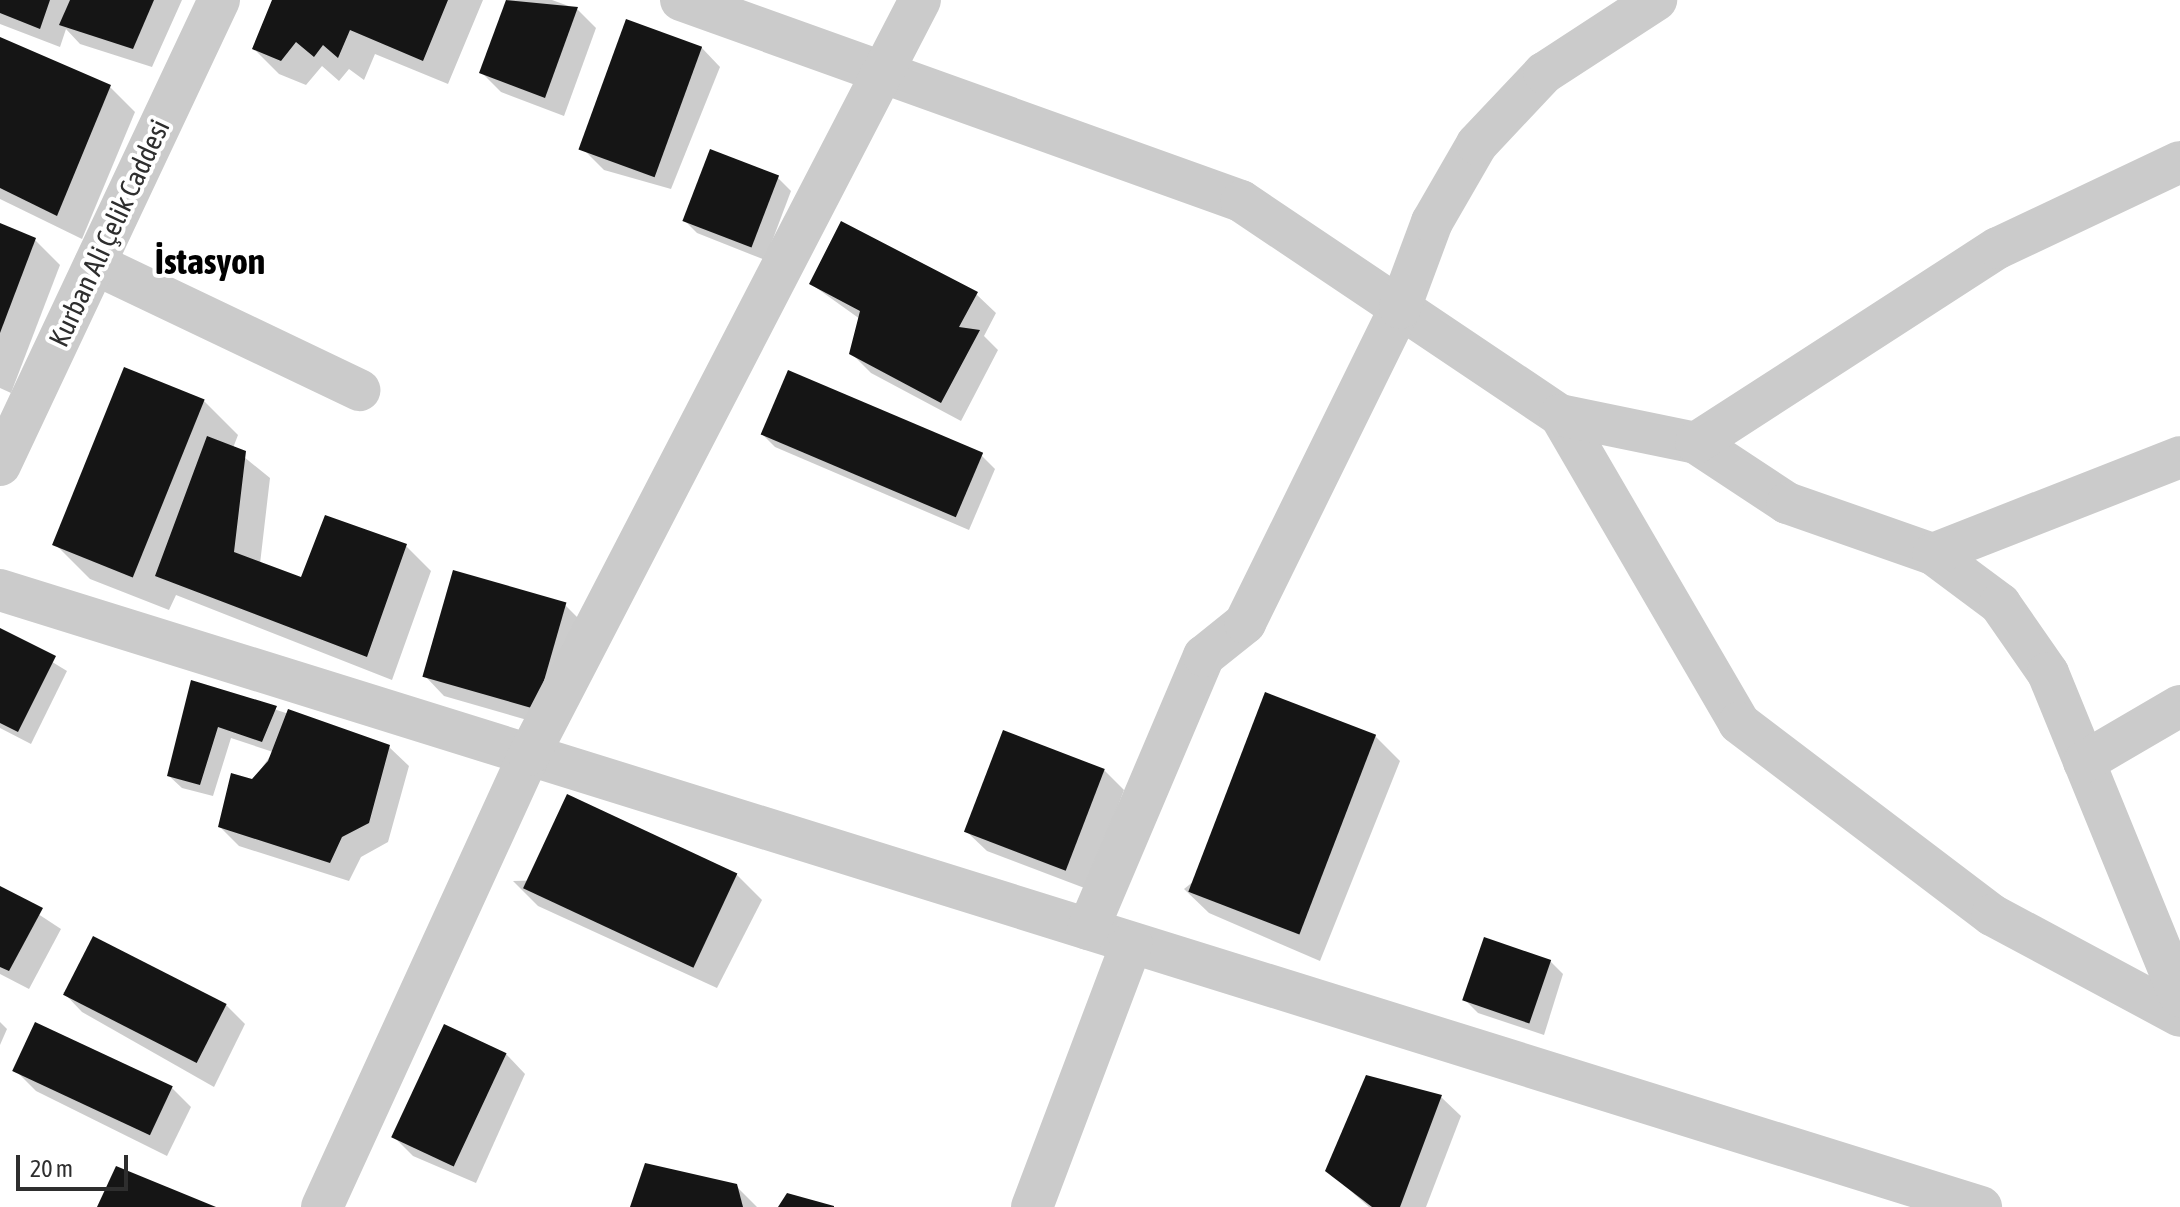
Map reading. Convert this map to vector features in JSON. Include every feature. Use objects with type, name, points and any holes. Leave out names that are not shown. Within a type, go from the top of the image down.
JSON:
[{"type":"street","name":"Kurban Ali Çelik Caddesi","points":[[0,465],[219,0]]},
{"type":"street","points":[[681,0],[884,76],[1241,201],[1560,415],[1696,443],[1787,503],[1933,554],[2000,604],[2048,673],[2180,996]]},
{"type":"street","points":[[322,1207],[529,755],[884,76],[920,0]]},
{"type":"street","points":[[1088,929],[1204,656],[1245,623],[1400,308],[1432,222],[1491,127],[1568,54],[1656,0]]},
{"type":"street","points":[[1696,443],[1998,248],[2180,162]]},
{"type":"street","points":[[95,264],[359,390]]},
{"type":"street","points":[[1560,415],[1739,723],[1992,915],[2180,1016]]},
{"type":"street","points":[[1933,554],[2180,457]]},
{"type":"street","points":[[0,590],[1981,1207]]},
{"type":"street","points":[[2084,762],[2180,706]]},
{"type":"street","points":[[1032,1207],[1132,943]]},
{"type":"building","points":[[0,0],[50,0],[40,29],[0,13]]},
{"type":"building","points":[[70,0],[154,0],[133,49],[59,25]]},
{"type":"building","points":[[272,0],[448,0],[423,61],[350,30],[338,58],[323,45],[314,57],[296,42],[281,61],[252,49]]},
{"type":"building","points":[[506,0],[578,7],[545,98],[479,73]]},
{"type":"building","points":[[626,19],[702,47],[655,177],[578,150]]},
{"type":"building","points":[[0,37],[111,85],[57,216],[0,188]]},
{"type":"building","points":[[710,149],[779,176],[751,247],[682,221]]},
{"type":"building","points":[[841,221],[978,292],[959,327],[980,330],[941,403],[849,354],[860,311],[809,284]]},
{"type":"building","points":[[0,223],[36,238],[0,333]]},
{"type":"building","points":[[124,367],[205,400],[133,578],[52,545]]},
{"type":"building","points":[[788,370],[983,453],[956,517],[761,434]]},
{"type":"building","points":[[207,436],[246,451],[234,552],[301,577],[325,515],[407,544],[367,657],[155,576]]},
{"type":"building","points":[[453,570],[566,603],[536,709],[422,677]]},
{"type":"building","points":[[0,628],[56,656],[18,732],[0,723]]},
{"type":"building","points":[[191,680],[277,706],[262,742],[218,727],[200,785],[167,776]]},
{"type":"building","points":[[1265,692],[1376,735],[1299,934],[1188,892]]},
{"type":"building","points":[[288,709],[390,745],[369,823],[342,837],[330,863],[218,827],[231,773],[252,779],[268,761]]},
{"type":"building","points":[[1003,730],[1105,769],[1066,871],[964,832]]},
{"type":"building","points":[[567,794],[737,873],[693,968],[523,888]]},
{"type":"building","points":[[0,886],[43,908],[9,971],[0,967]]},
{"type":"building","points":[[93,936],[227,1004],[197,1063],[63,995]]},
{"type":"building","points":[[1484,937],[1551,960],[1529,1023],[1462,1000]]},
{"type":"building","points":[[35,1022],[173,1086],[150,1135],[12,1071]]},
{"type":"building","points":[[444,1024],[507,1053],[454,1166],[391,1137]]},
{"type":"building","points":[[1366,1075],[1442,1095],[1400,1207],[1372,1207],[1325,1171]]},
{"type":"building","points":[[645,1163],[737,1184],[743,1207],[630,1207]]},
{"type":"building","points":[[116,1166],[216,1207],[97,1207]]},
{"type":"building","points":[[787,1193],[834,1206],[834,1207],[778,1207]]},
{"type":"district","name":"İstasyon","points":[[210,262]]}]
